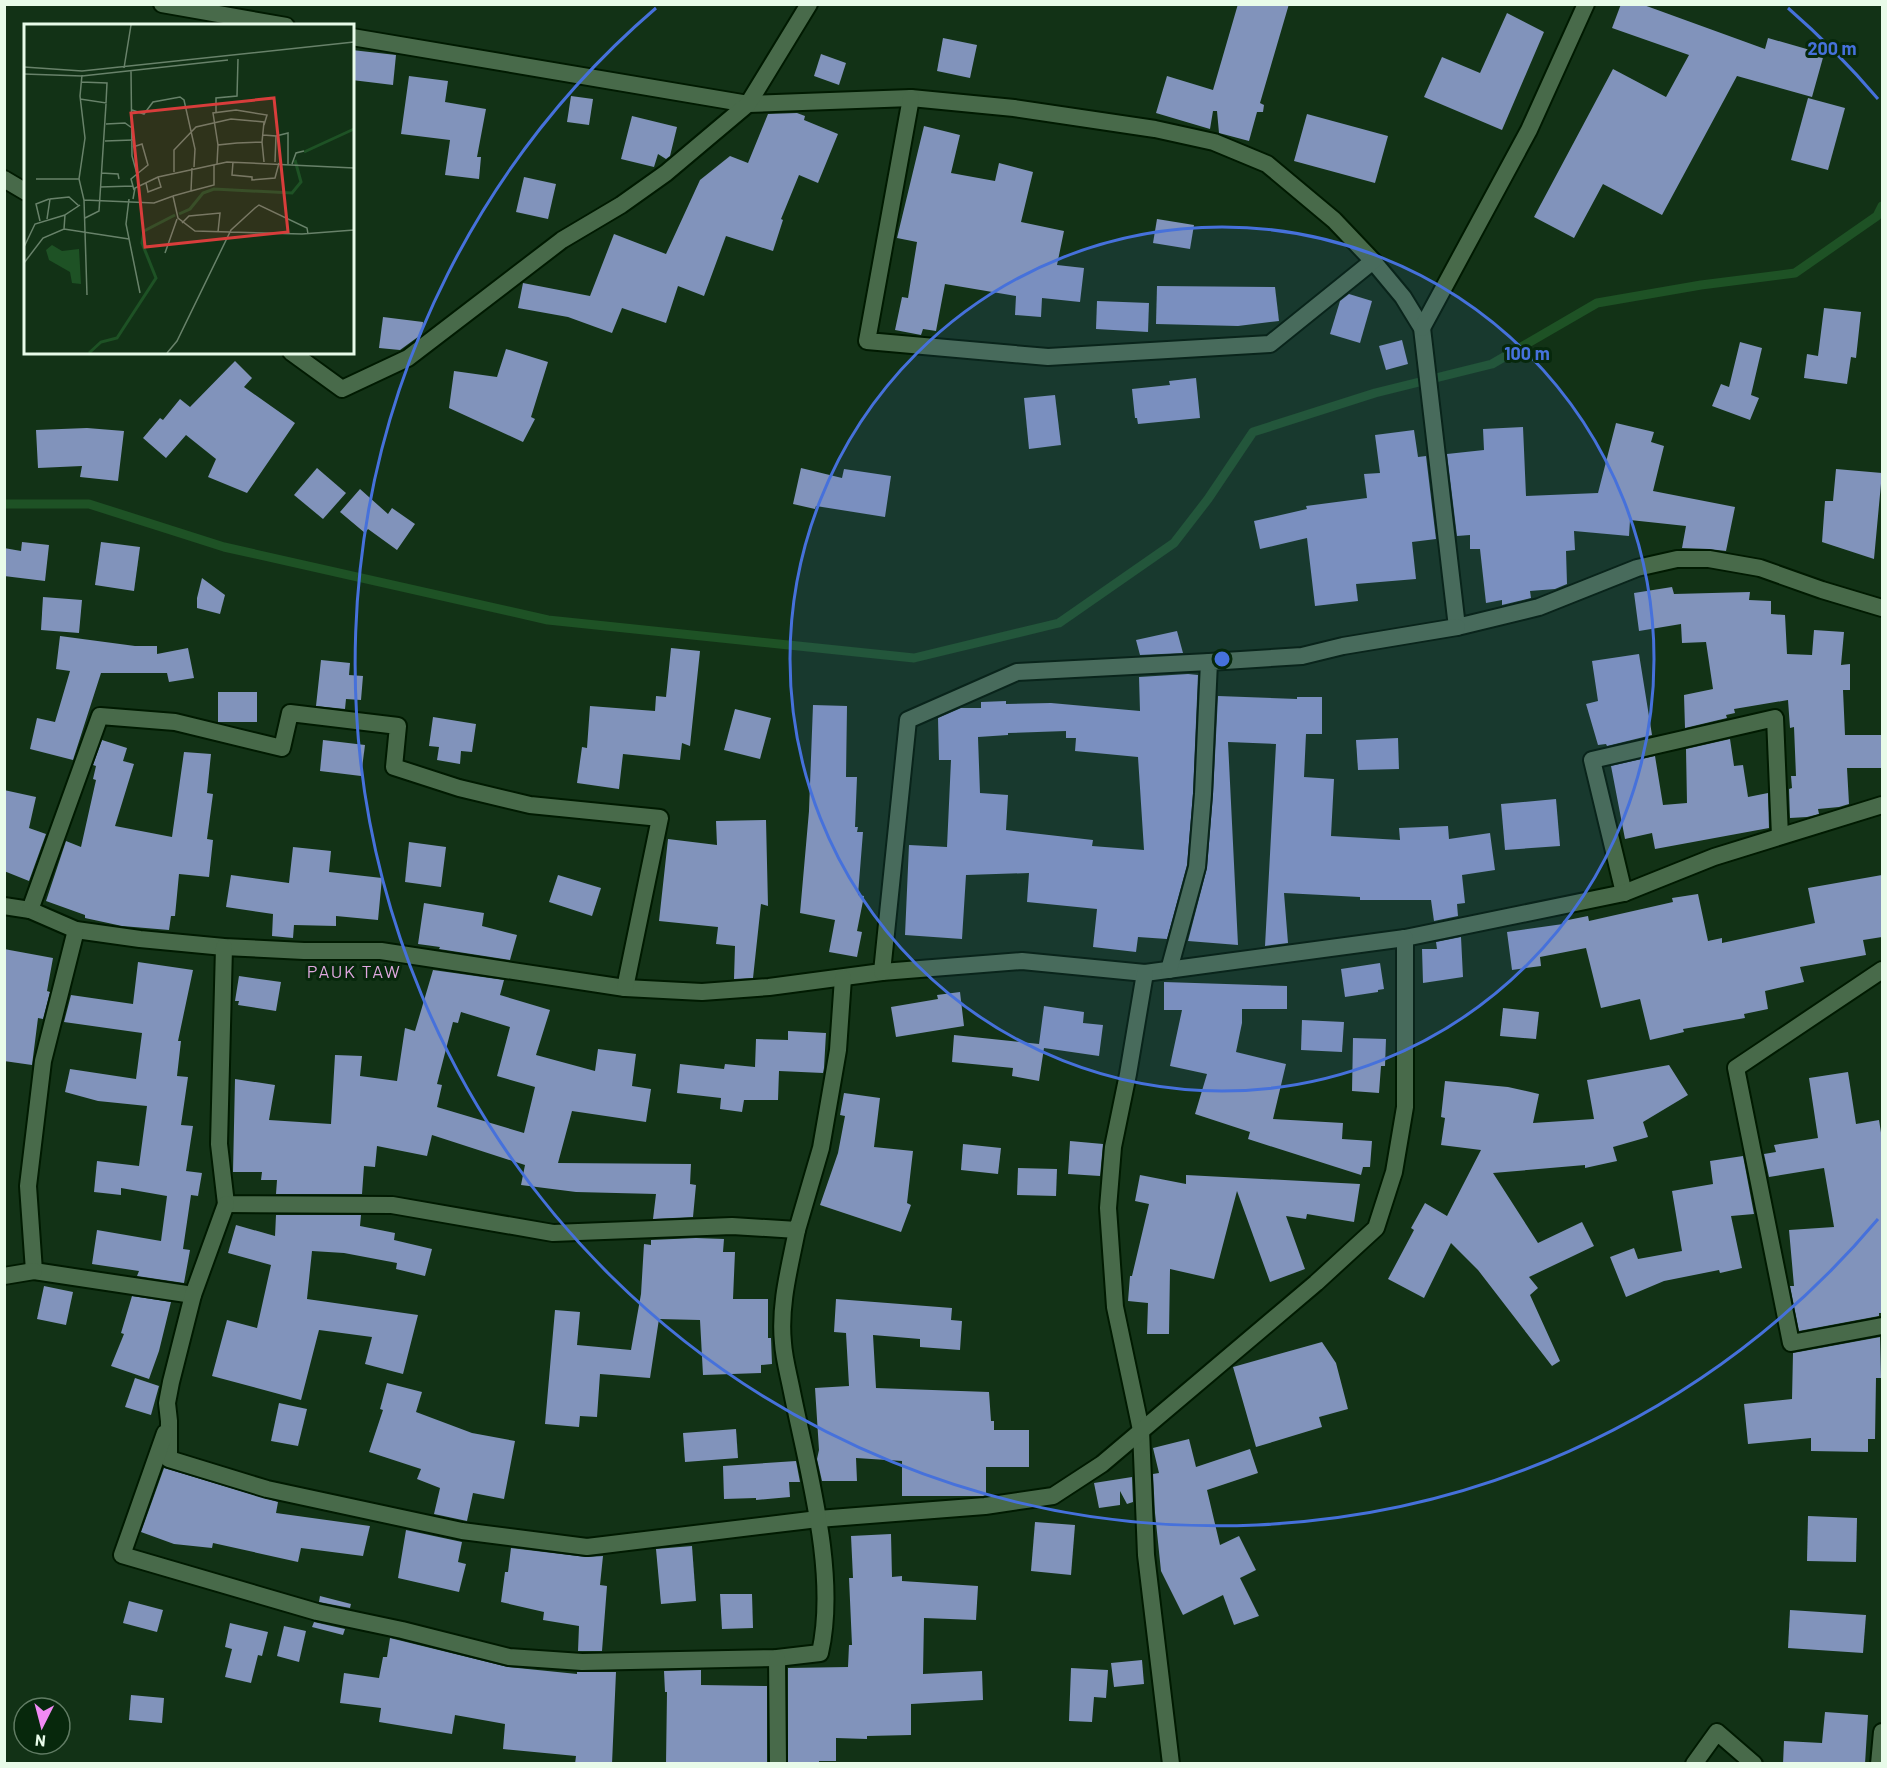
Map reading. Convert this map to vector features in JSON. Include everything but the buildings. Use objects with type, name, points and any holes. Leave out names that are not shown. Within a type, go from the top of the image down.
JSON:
[{"type":"street","points":[[162,4],[275,24]]},
{"type":"street","points":[[294,354],[342,389],[408,358],[561,240],[621,205],[666,173],[748,104],[809,4]]},
{"type":"street","points":[[1422,328],[1529,129],[1586,4]]},
{"type":"street","points":[[354,37],[748,104],[910,98],[1014,108],[1155,129],[1214,142],[1267,164],[1334,220],[1373,261],[1403,297],[1422,328],[1457,627]]},
{"type":"street","points":[[910,98],[867,340],[1048,357],[1270,344],[1373,261]]},
{"type":"street","points":[[4,179],[24,191]]},
{"type":"street","points":[[882,972],[908,720],[1017,672],[1302,656],[1343,646],[1457,627],[1539,607],[1637,568],[1677,559],[1709,559],[1760,568],[1882,608]]},
{"type":"street","points":[[1169,970],[1197,867],[1209,662]]},
{"type":"street","points":[[30,910],[100,716],[175,722],[282,748],[290,713],[398,726],[394,767],[459,788],[530,805],[660,818],[625,988]]},
{"type":"street","points":[[1624,893],[1592,760],[1775,717],[1780,836]]},
{"type":"street","points":[[4,906],[30,910],[76,930],[140,939],[224,948],[381,951],[625,988],[702,992],[769,987],[882,972],[1022,961],[1145,973],[1405,938],[1624,893],[1714,857],[1882,805]]},
{"type":"street","points":[[34,1271],[28,1186],[43,1061],[76,930]]},
{"type":"street","points":[[224,948],[219,1144],[226,1204],[193,1295],[167,1403],[169,1459],[267,1489],[462,1531],[587,1547],[818,1519],[985,1506],[1053,1496],[1102,1464],[1316,1283],[1376,1228],[1394,1172],[1405,1107],[1405,938]]},
{"type":"street","points":[[1882,970],[1736,1068],[1791,1343],[1882,1326]]},
{"type":"street","points":[[1145,973],[1113,1147],[1108,1208],[1115,1307],[1141,1430],[1146,1555],[1171,1764]]},
{"type":"street","points":[[169,1421],[122,1555],[317,1612],[402,1630],[509,1657],[582,1662],[777,1658],[820,1653],[825,1630],[827,1600],[818,1519],[783,1342],[784,1296],[797,1230],[821,1148],[838,1050],[843,978]]},
{"type":"street","points":[[226,1204],[392,1205],[553,1233],[732,1226],[797,1230]]},
{"type":"street","points":[[4,1276],[34,1271],[193,1295]]},
{"type":"street","points":[[777,1658],[778,1764]]},
{"type":"street","points":[[1694,1764],[1717,1732],[1754,1764]]},
{"type":"street","points":[[1879,1764],[1882,1732]]},
{"type":"waterway","points":[[4,504],[89,504],[224,547],[548,620],[914,658],[1059,623],[1174,543],[1208,499],[1253,432],[1375,393],[1492,364],[1597,303],[1701,285],[1795,273],[1877,216],[1882,206]]},
{"type":"district","name":"PAUK TAW","points":[[354,972]]}]
